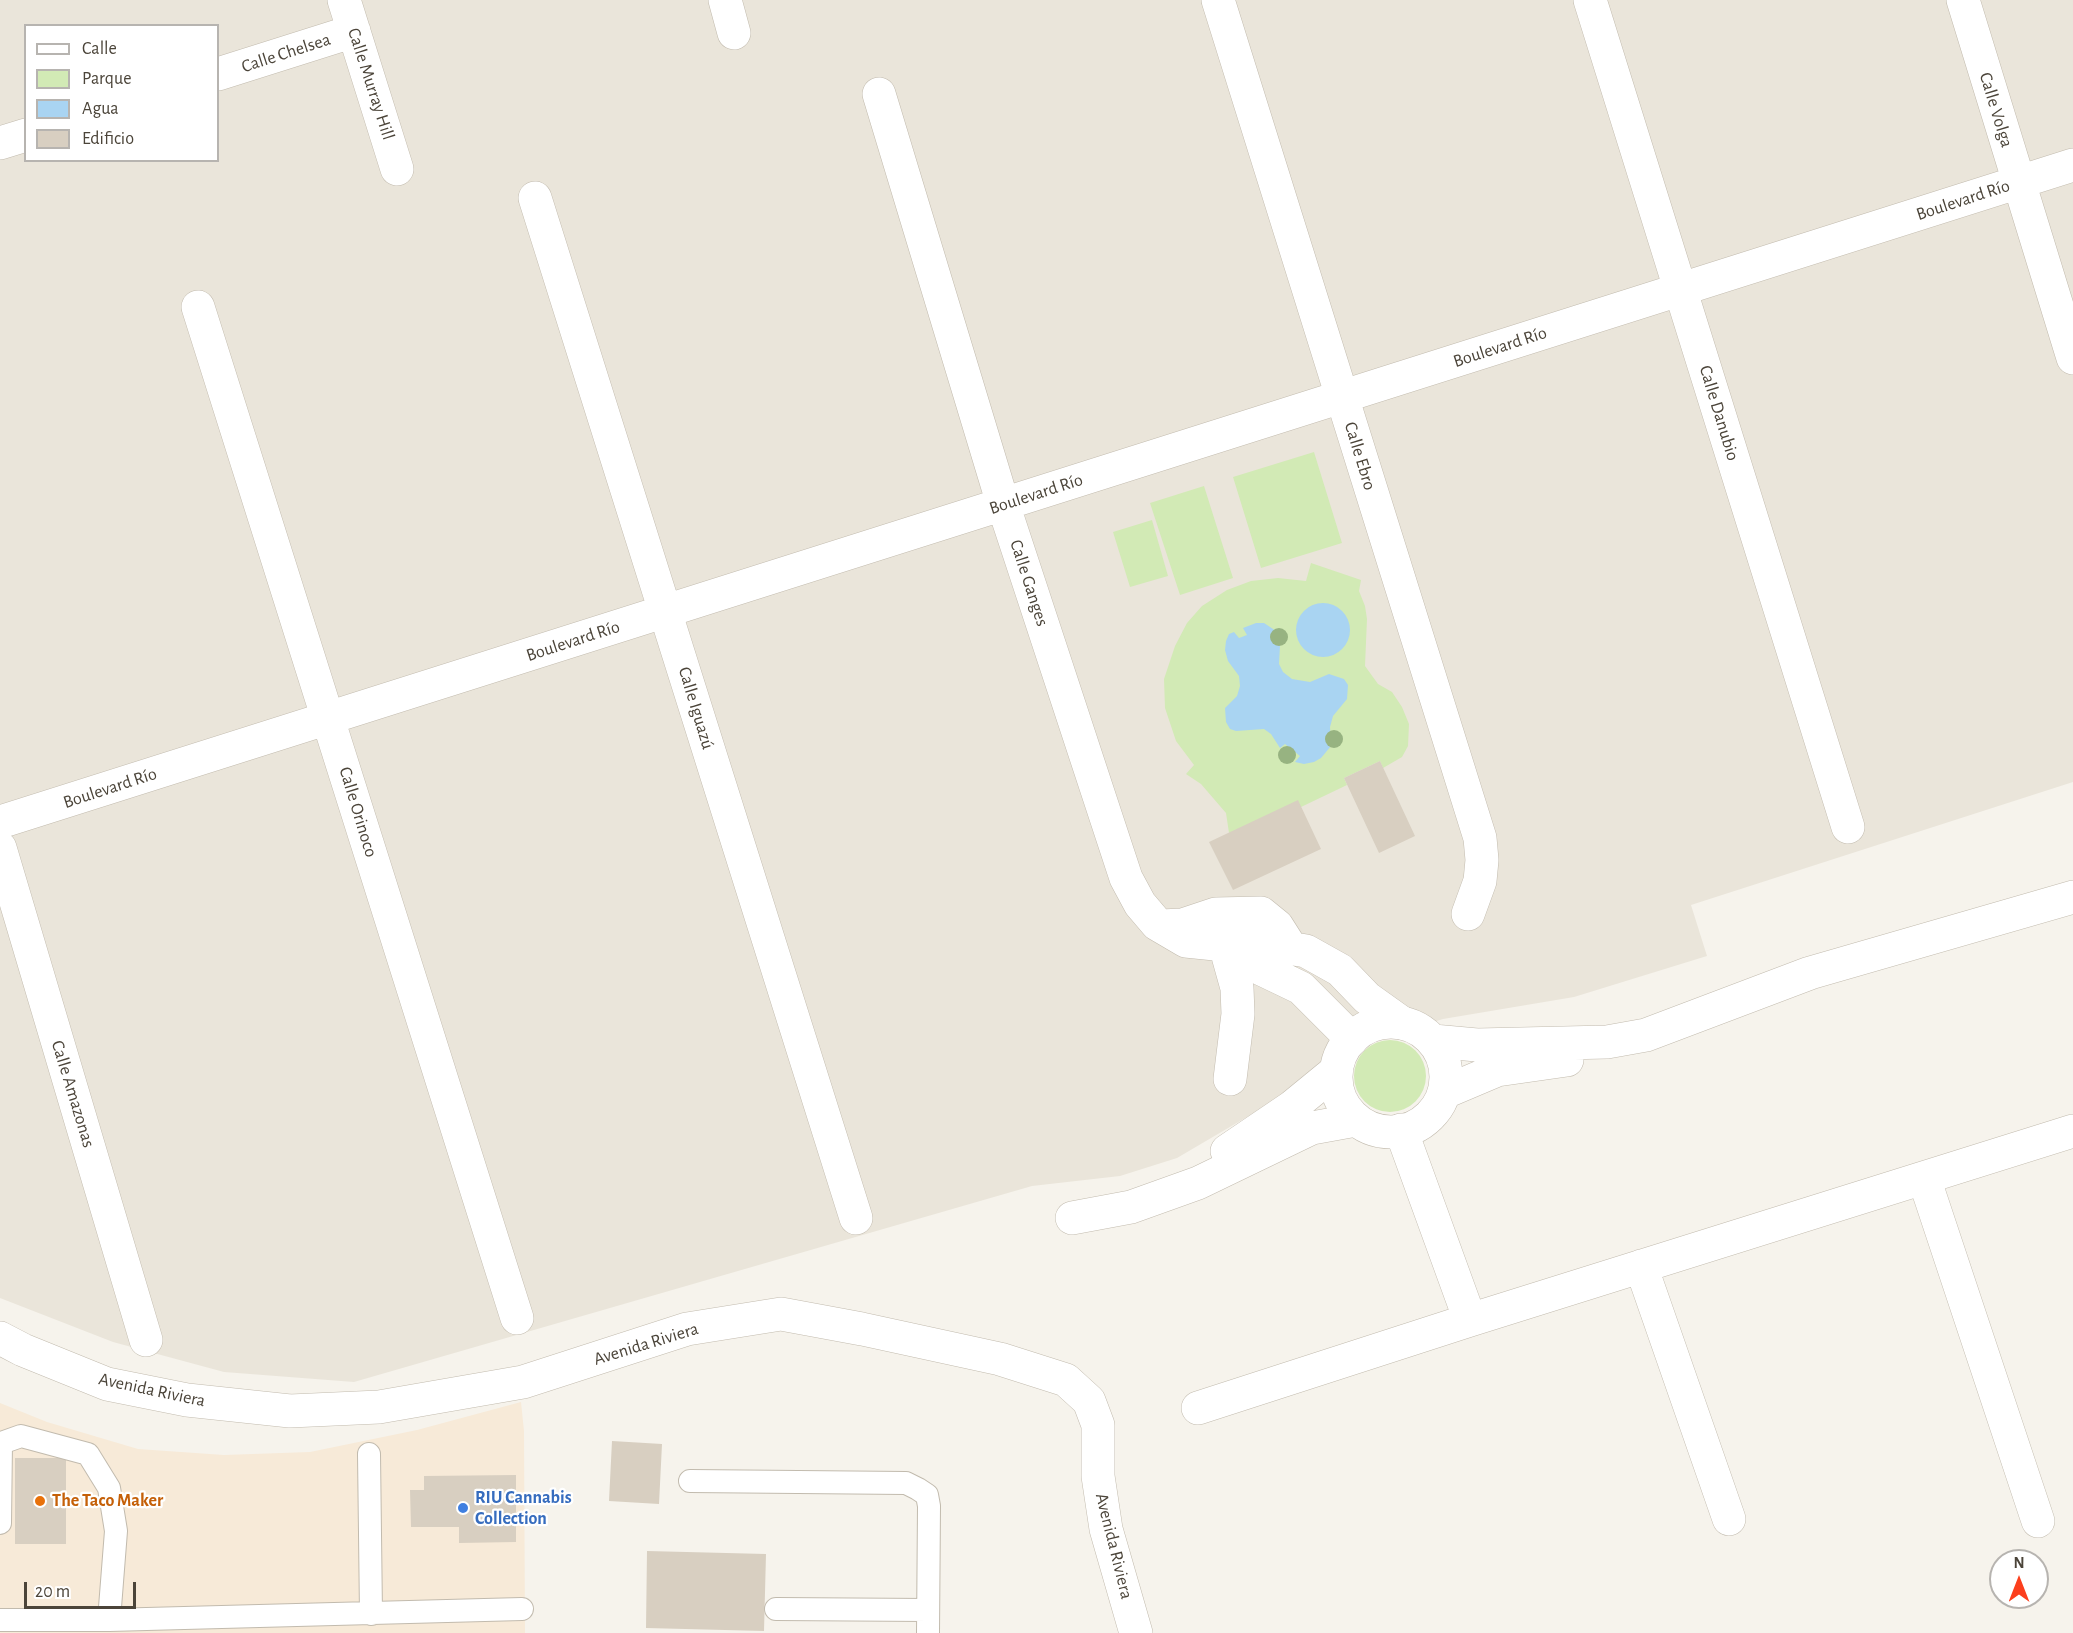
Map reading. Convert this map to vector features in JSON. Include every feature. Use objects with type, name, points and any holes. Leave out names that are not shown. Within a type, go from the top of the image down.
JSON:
[{"type":"street","name":"Calle Murray Hill","points":[[344,0],[397,169]]},
{"type":"street","points":[[725,0],[734,33]]},
{"type":"street","name":"Calle Ebro","points":[[1218,0],[1480,838],[1482,860],[1480,881],[1468,914]]},
{"type":"street","name":"Calle Danubio","points":[[1590,0],[1848,826]]},
{"type":"street","name":"Calle Volga","points":[[1963,0],[2073,358]]},
{"type":"street","name":"Calle Chelsea","points":[[219,74],[354,31]]},
{"type":"street","name":"Calle Ganges","points":[[879,94],[1004,504],[1126,878],[1140,904],[1161,926],[1186,941],[1225,945],[1264,944],[1306,951],[1340,970],[1367,998],[1402,1023]]},
{"type":"street","points":[[0,143],[24,136]]},
{"type":"street","name":"Boulevard Río","points":[[0,822],[2073,165]]},
{"type":"street","name":"Calle Iguazú","points":[[535,198],[856,1218]]},
{"type":"street","name":"Calle Orinoco","points":[[198,307],[517,1318]]},
{"type":"street","name":"Calle Amazonas","points":[[0,848],[146,1340]]},
{"type":"street","points":[[1433,1041],[1477,1045],[1607,1042],[1646,1035],[1810,973],[2073,897]]},
{"type":"street","points":[[1161,926],[1190,924],[1216,914],[1261,913],[1277,926],[1291,948]]},
{"type":"street","points":[[1225,945],[1251,964],[1301,988],[1352,1039]]},
{"type":"street","points":[[1225,945],[1237,988],[1238,1014],[1230,1079]]},
{"type":"street","points":[[1384,1023],[1402,1023],[1419,1029],[1433,1041],[1442,1056],[1446,1074],[1445,1092],[1437,1108],[1424,1121],[1408,1130],[1390,1132],[1372,1128],[1356,1120],[1345,1106],[1337,1089],[1336,1071],[1341,1053],[1352,1039],[1366,1028],[1384,1023]]},
{"type":"street","points":[[1445,1092],[1497,1070],[1570,1059],[1607,1042]]},
{"type":"street","points":[[1198,1183],[1220,1156],[1292,1107],[1336,1071]]},
{"type":"street","points":[[1072,1218],[1131,1207],[1198,1183],[1312,1128],[1356,1120]]},
{"type":"street","points":[[1401,1130],[1470,1320]]},
{"type":"street","points":[[1198,1408],[1470,1320],[2073,1131]]},
{"type":"street","points":[[1924,1178],[2038,1521]]},
{"type":"street","points":[[1641,1266],[1729,1519]]},
{"type":"street","name":"Avenida Riviera","points":[[0,1338],[23,1350],[107,1384],[187,1400],[290,1411],[379,1407],[523,1382],[687,1329],[781,1314],[1000,1359],[1066,1380],[1089,1401],[1098,1425],[1098,1476],[1106,1529],[1136,1633]]},
{"type":"lane","points":[[0,1523],[1,1443],[21,1436],[88,1455],[109,1488],[116,1531],[109,1620]]},
{"type":"lane","points":[[369,1455],[371,1614]]},
{"type":"lane","points":[[690,1481],[906,1483],[918,1489],[927,1495],[929,1506],[928,1633]]},
{"type":"lane","points":[[0,1620],[109,1620],[522,1609]]},
{"type":"lane","points":[[776,1609],[928,1610]]},
{"type":"shaded area","points":[[0,0],[2073,0],[2073,782],[1691,905],[1707,956],[1574,997],[1443,1019],[1370,1042],[1177,1158],[1120,1176],[1032,1186],[354,1382],[224,1372],[113,1342],[0,1298]]},
{"type":"shaded area","points":[[521,1402],[524,1431],[525,1633],[0,1633],[0,1403],[47,1422],[138,1449],[224,1455],[310,1452],[417,1430]]},
{"type":"green space","points":[[1314,452],[1342,543],[1261,568],[1233,477]]},
{"type":"green space","points":[[1204,486],[1233,578],[1180,595],[1150,503]]},
{"type":"green space","points":[[1152,520],[1168,576],[1130,587],[1113,532]]},
{"type":"green space","points":[[1311,563],[1361,580],[1359,591],[1367,619],[1365,666],[1378,684],[1392,692],[1402,707],[1409,724],[1408,746],[1402,757],[1383,768],[1380,761],[1344,778],[1347,785],[1301,807],[1229,833],[1226,813],[1201,784],[1186,774],[1194,765],[1176,741],[1165,708],[1164,679],[1175,646],[1187,623],[1202,606],[1227,590],[1251,581],[1278,578],[1306,581]]},
{"type":"green space","points":[[1397,1040],[1416,1050],[1424,1062],[1426,1076],[1424,1090],[1416,1102],[1404,1110],[1383,1112],[1364,1102],[1356,1090],[1354,1069],[1364,1050],[1376,1042]]},
{"type":"water","points":[[1323,603],[1333,605],[1342,611],[1348,620],[1350,630],[1348,640],[1342,649],[1333,655],[1323,657],[1313,655],[1304,649],[1298,640],[1296,630],[1298,620],[1304,611],[1313,605]]},
{"type":"water","points":[[1256,623],[1264,623],[1276,631],[1280,646],[1279,664],[1283,672],[1292,679],[1310,682],[1329,674],[1344,679],[1348,685],[1347,699],[1333,716],[1330,727],[1331,746],[1321,758],[1314,762],[1304,764],[1295,762],[1300,756],[1285,744],[1280,748],[1271,734],[1264,729],[1236,731],[1230,729],[1226,722],[1225,708],[1237,696],[1240,686],[1239,676],[1228,661],[1225,650],[1226,641],[1229,634],[1234,632],[1239,638],[1247,635],[1243,628]]},
{"type":"building","points":[[1380,761],[1415,836],[1379,853],[1344,778]]},
{"type":"building","points":[[1298,800],[1321,849],[1233,890],[1209,842]]},
{"type":"building","points":[[612,1441],[662,1444],[659,1504],[609,1501]]},
{"type":"building","name":"The Taco Maker","points":[[15,1458],[66,1458],[66,1544],[15,1544]]},
{"type":"building","name":"RIU Cannabis Collection","points":[[516,1475],[516,1542],[459,1543],[459,1527],[411,1527],[410,1490],[424,1490],[424,1476]]},
{"type":"building","points":[[647,1551],[766,1554],[764,1631],[646,1628]]},
{"type":"place","name":"The Taco Maker","points":[[40,1501]]},
{"type":"place","name":"RIU Cannabis Collection","points":[[463,1508]]}]
